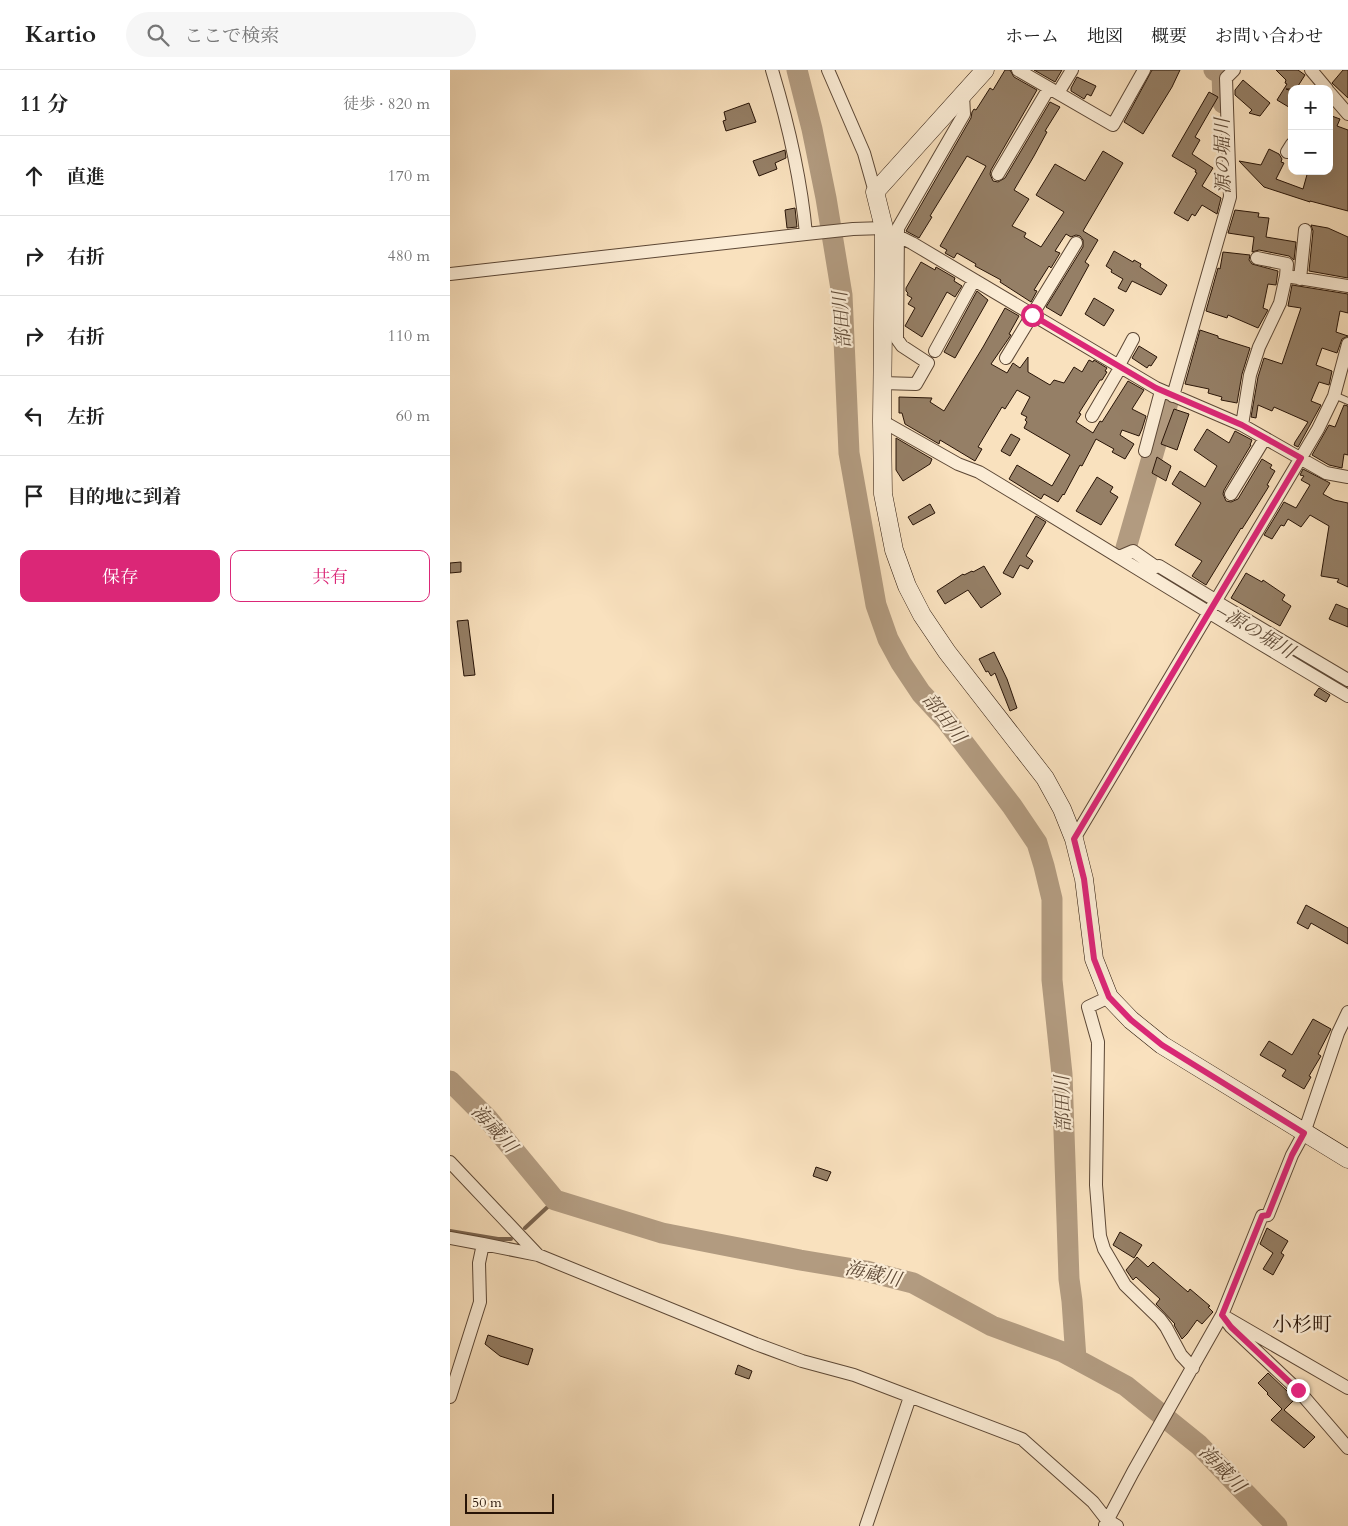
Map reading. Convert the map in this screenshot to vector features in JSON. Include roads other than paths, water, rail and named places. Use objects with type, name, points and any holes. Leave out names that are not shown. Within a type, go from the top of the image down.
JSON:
[{"type":"street","points":[[772,70],[781,100],[811,234]]},
{"type":"street","points":[[828,70],[864,153],[875,192],[891,232],[897,339],[902,346],[928,363],[916,384],[882,383]]},
{"type":"street","points":[[875,192],[985,70]]},
{"type":"street","points":[[1018,70],[1113,125],[1144,70]]},
{"type":"street","points":[[998,174],[1054,91],[1072,70]]},
{"type":"street","points":[[1173,396],[1230,197],[1226,78],[1234,70]]},
{"type":"street","points":[[1316,72],[1324,85]]},
{"type":"street","points":[[891,232],[898,228],[964,114],[963,95]]},
{"type":"street","points":[[1333,97],[1348,114]]},
{"type":"street","points":[[450,274],[853,229],[891,232],[1161,391],[1242,425],[1326,473],[1348,477]]},
{"type":"street","points":[[1300,278],[1305,230]]},
{"type":"street","points":[[891,232],[882,383],[882,421],[883,494],[894,550],[907,586],[922,615],[1044,778],[1062,809],[1074,839],[1084,879],[1094,959],[1109,997],[1131,1020],[1162,1045],[1348,1159]]},
{"type":"street","points":[[1006,358],[1076,243]]},
{"type":"street","points":[[1242,425],[1250,375],[1267,328],[1280,303],[1286,276],[1287,264],[1257,258]]},
{"type":"street","points":[[1286,276],[1348,286]]},
{"type":"street","points":[[935,351],[974,280]]},
{"type":"street","points":[[1092,416],[1133,339]]},
{"type":"street","points":[[1074,839],[1318,429],[1334,395],[1348,344]]},
{"type":"street","points":[[1145,451],[1161,391]]},
{"type":"street","points":[[882,421],[958,464],[979,472],[1119,557],[1348,680]]},
{"type":"street","points":[[1231,494],[1265,438]]},
{"type":"street","points":[[1119,557],[1133,550],[1156,567],[1159,566],[1212,606],[1348,696]]},
{"type":"street","points":[[1109,997],[1088,1007],[1098,1042],[1096,1185],[1100,1236],[1104,1249],[1125,1285],[1160,1319],[1181,1356],[1191,1369]]},
{"type":"street","points":[[450,1238],[538,1255],[756,1344],[802,1361],[854,1376],[1022,1439],[1093,1502],[1110,1524],[1133,1472],[1222,1315],[1262,1216],[1268,1215],[1292,1155],[1304,1133],[1338,1033],[1348,1012]]},
{"type":"street","points":[[450,1162],[538,1255]]},
{"type":"street","points":[[450,1397],[480,1302],[479,1263],[483,1244]]},
{"type":"street","points":[[1222,1315],[1348,1388]]},
{"type":"street","points":[[1222,1315],[1231,1327],[1310,1403],[1348,1448]]},
{"type":"street","points":[[866,1526],[910,1397]]},
{"type":"lane","points":[[1334,395],[1348,400]]},
{"type":"waterway","name":"部田川","points":[[797,70],[812,129],[826,198],[842,295],[849,453],[876,605],[888,639],[921,693],[946,720],[1012,806],[1037,843],[1052,899],[1052,980],[1062,1074],[1069,1279],[1076,1359]]},
{"type":"waterway","name":"源の堀川","points":[[1214,70],[1222,74],[1223,103]]},
{"type":"waterway","name":"源の堀川","points":[[1145,566],[1130,557],[1126,548],[1168,402]]},
{"type":"waterway","name":"源の堀川","points":[[1193,596],[1348,687]]},
{"type":"waterway","name":"海蔵川","points":[[450,1081],[488,1119],[555,1200],[662,1233],[866,1271],[913,1283],[992,1326],[1063,1352],[1126,1386],[1199,1445],[1277,1526]]},
{"type":"waterway","points":[[525,1228],[555,1200]]},
{"type":"waterway","points":[[450,1231],[498,1239],[511,1239]]},
{"type":"district","name":"小杉町","points":[[1302,1324]]}]
